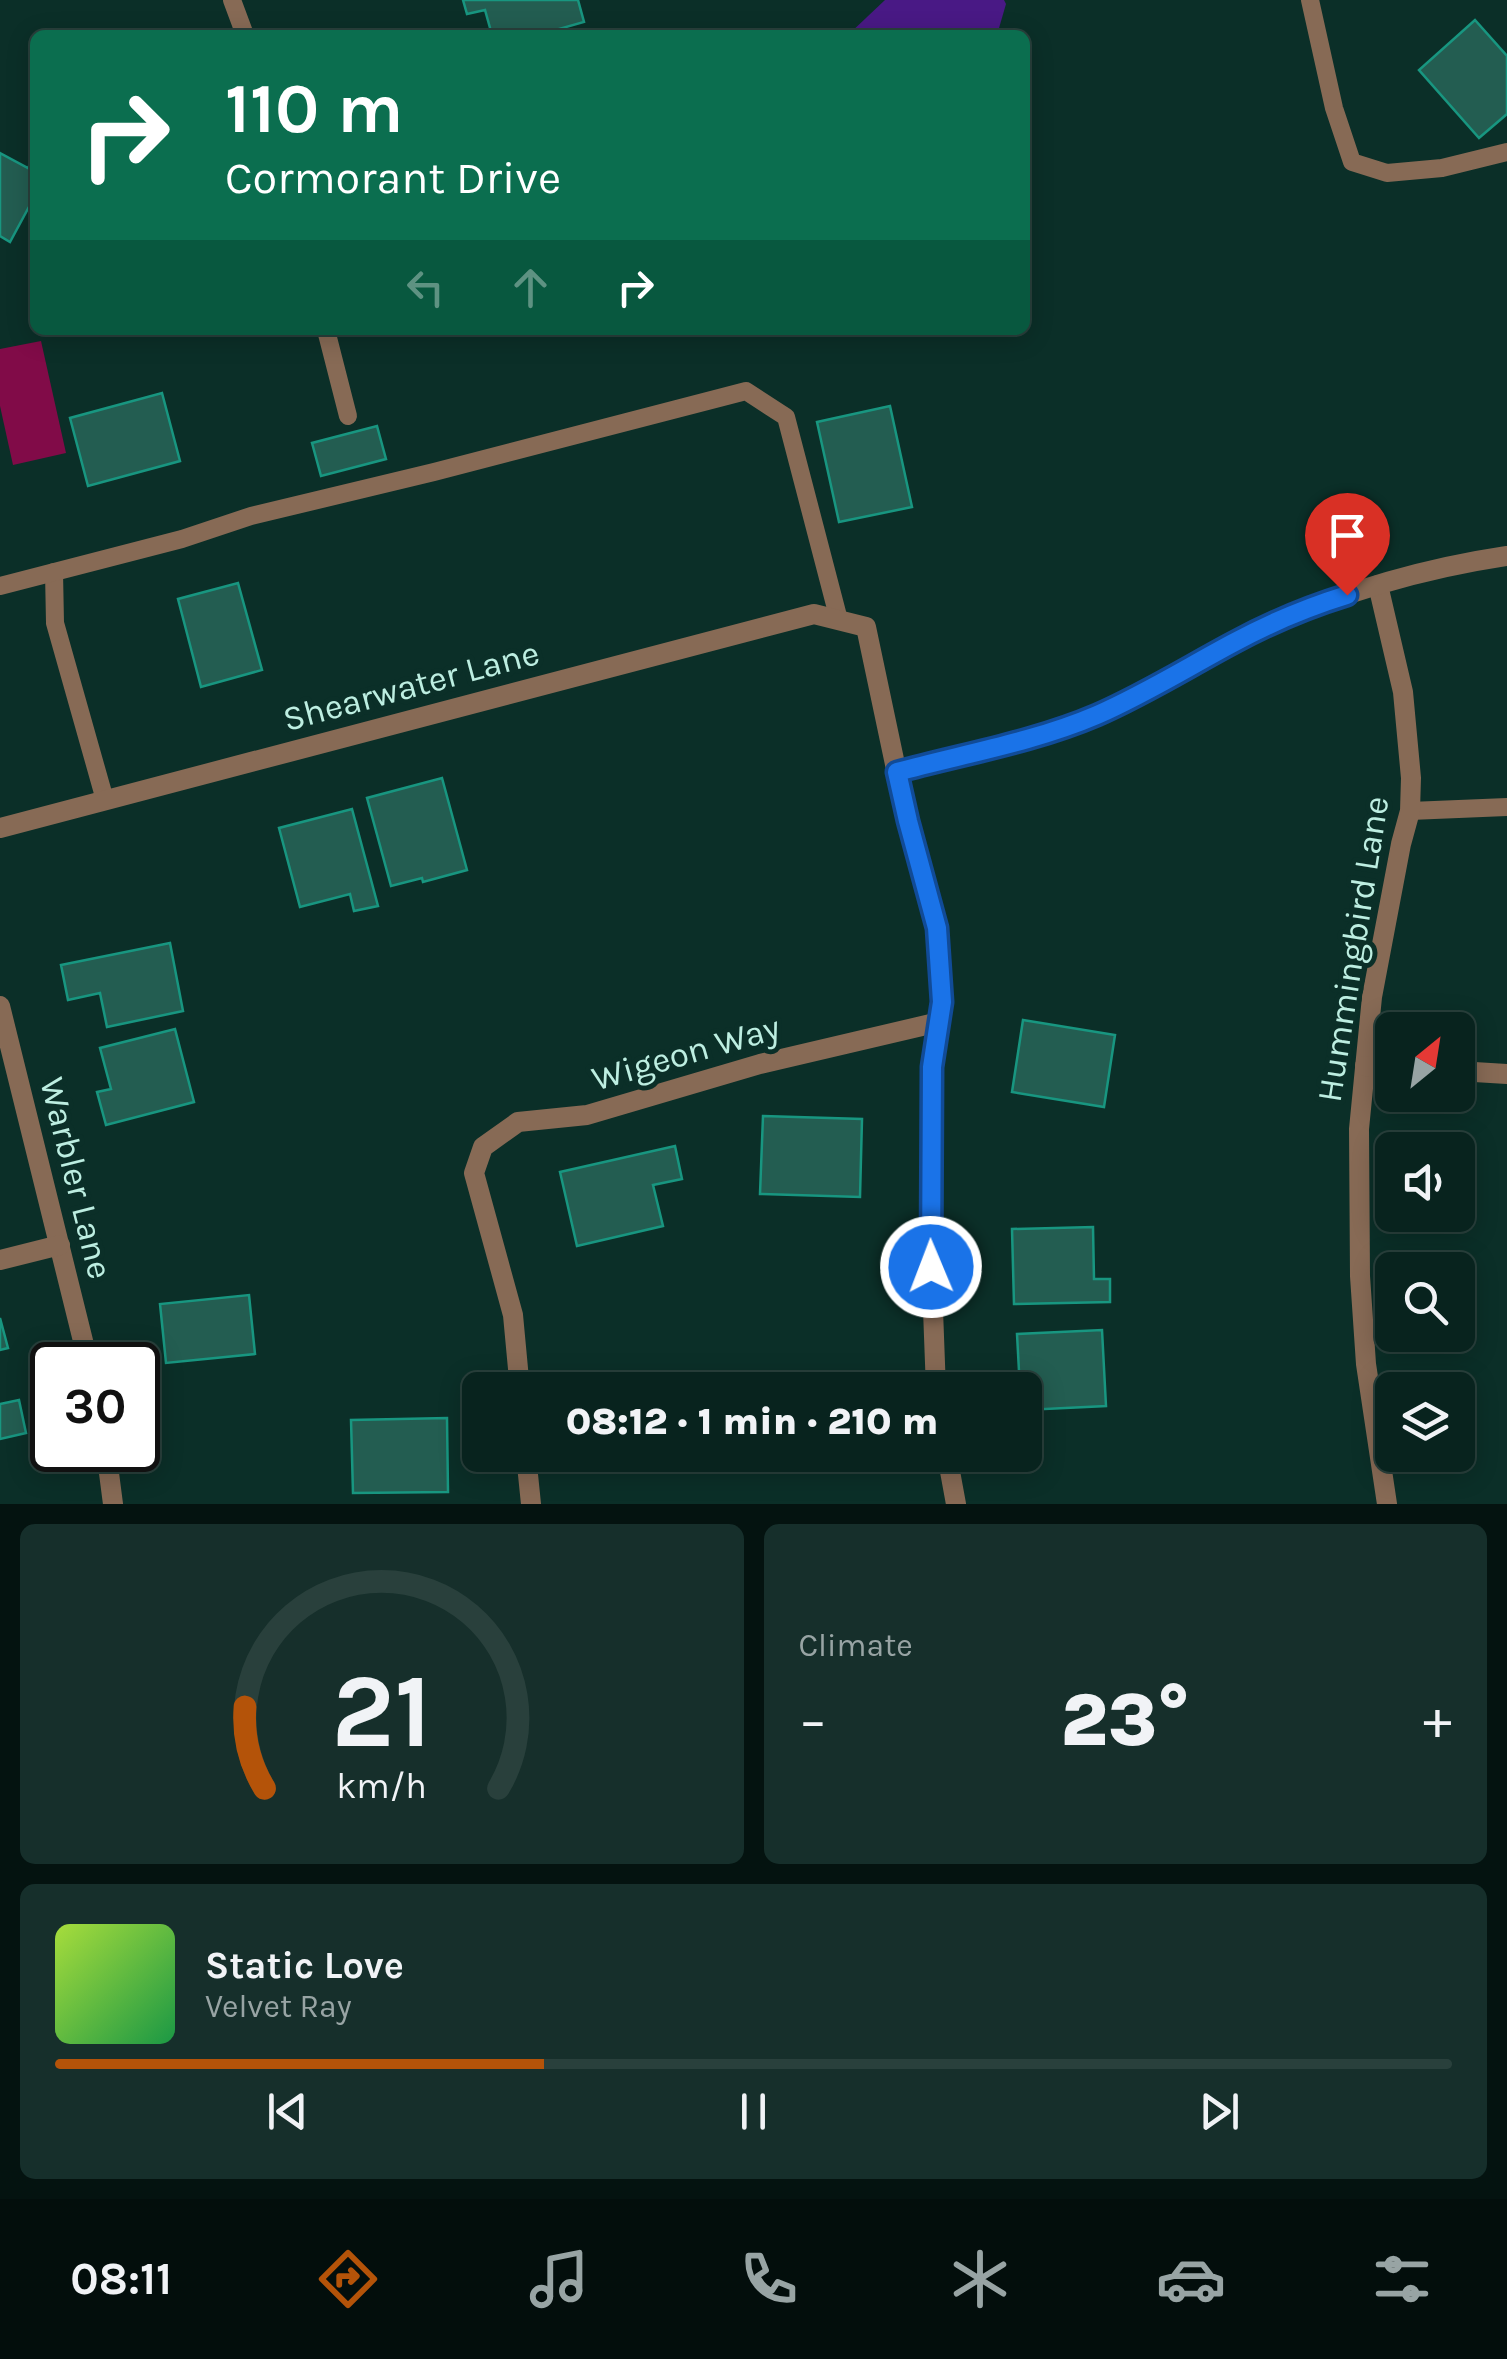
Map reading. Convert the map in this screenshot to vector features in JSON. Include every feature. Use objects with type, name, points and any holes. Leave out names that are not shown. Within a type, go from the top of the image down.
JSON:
[{"type":"street","points":[[897,772],[1093,717],[1140,696],[1234,642],[1315,605],[1453,564],[1507,556]]},
{"type":"street","name":"Hummingbird Lane","points":[[1378,585],[1405,706],[1411,778],[1410,811],[1372,997],[1359,1129],[1360,1276],[1366,1364],[1387,1504]]},
{"type":"street","name":"Shearwater Lane","points":[[0,828],[814,614],[839,620]]},
{"type":"street","points":[[839,620],[866,627],[908,821],[937,928],[942,1002],[932,1067],[930,1229],[935,1372]]},
{"type":"street","name":"Warbler Lane","points":[[0,1006],[83,1342]]},
{"type":"street","name":"Wigeon Way","points":[[518,1372],[512,1315],[474,1173],[483,1147],[518,1122],[587,1115],[760,1064],[939,1022]]},
{"type":"street","points":[[1365,1066],[1375,1067]]},
{"type":"street","points":[[1475,1072],[1507,1074]]},
{"type":"street","points":[[0,1260],[60,1245]]},
{"type":"street","points":[[109,1472],[113,1504]]},
{"type":"street","points":[[528,1472],[531,1504]]},
{"type":"street","points":[[951,1472],[956,1504]]},
{"type":"lane","points":[[232,0],[243,30]]},
{"type":"lane","points":[[1310,0],[1334,108],[1352,162],[1388,173],[1442,168],[1507,152]]},
{"type":"lane","points":[[327,335],[348,416]]},
{"type":"lane","points":[[0,586],[182,540],[251,516],[746,391],[786,418],[839,620]]},
{"type":"lane","points":[[54,572],[55,623],[105,800]]},
{"type":"lane","points":[[1410,811],[1507,808]]},
{"type":"shaded area","points":[[885,0],[1004,0],[1006,4],[998,30],[853,30]]},
{"type":"shaded area","points":[[41,341],[66,453],[13,465],[0,406],[0,349]]},
{"type":"building","points":[[463,0],[578,0],[584,22],[556,30],[491,30],[485,10],[467,14]]},
{"type":"building","points":[[1475,20],[1507,56],[1507,114],[1479,138],[1419,70]]},
{"type":"building","points":[[0,153],[28,168],[30,165],[30,205],[10,242],[0,236]]},
{"type":"building","points":[[162,393],[180,461],[88,486],[70,418]]},
{"type":"building","points":[[890,406],[912,507],[839,522],[817,422]]},
{"type":"building","points":[[377,426],[386,459],[321,476],[312,443]]},
{"type":"building","points":[[238,583],[262,670],[201,687],[178,599]]},
{"type":"building","points":[[442,778],[467,870],[391,886],[367,798]]},
{"type":"building","points":[[352,809],[378,906],[354,911],[350,894],[300,907],[279,828]]},
{"type":"building","points":[[170,943],[183,1011],[107,1027],[100,993],[68,1000],[61,965]]},
{"type":"building","points":[[1023,1020],[1115,1035],[1104,1107],[1012,1092]]},
{"type":"building","points":[[175,1029],[194,1102],[106,1125],[97,1092],[111,1089],[100,1048]]},
{"type":"building","points":[[763,1116],[862,1119],[860,1197],[760,1194]]},
{"type":"building","points":[[675,1146],[682,1179],[653,1185],[663,1226],[577,1246],[560,1172]]},
{"type":"building","points":[[1093,1227],[1094,1279],[1110,1279],[1110,1302],[1014,1304],[1012,1229]]},
{"type":"building","points":[[249,1295],[255,1354],[166,1363],[160,1304]]},
{"type":"building","points":[[0,1318],[8,1348],[0,1350]]},
{"type":"building","points":[[1102,1330],[1106,1406],[1042,1409],[1042,1372],[1019,1372],[1017,1334]]},
{"type":"building","points":[[19,1400],[26,1433],[0,1439],[0,1404]]},
{"type":"building","points":[[447,1418],[448,1492],[353,1493],[351,1420]]},
{"type":"route","points":[[931,1267],[932,1067],[942,1002],[937,928],[897,772],[1093,717],[1140,696],[1234,642],[1315,605],[1347,595]]}]
